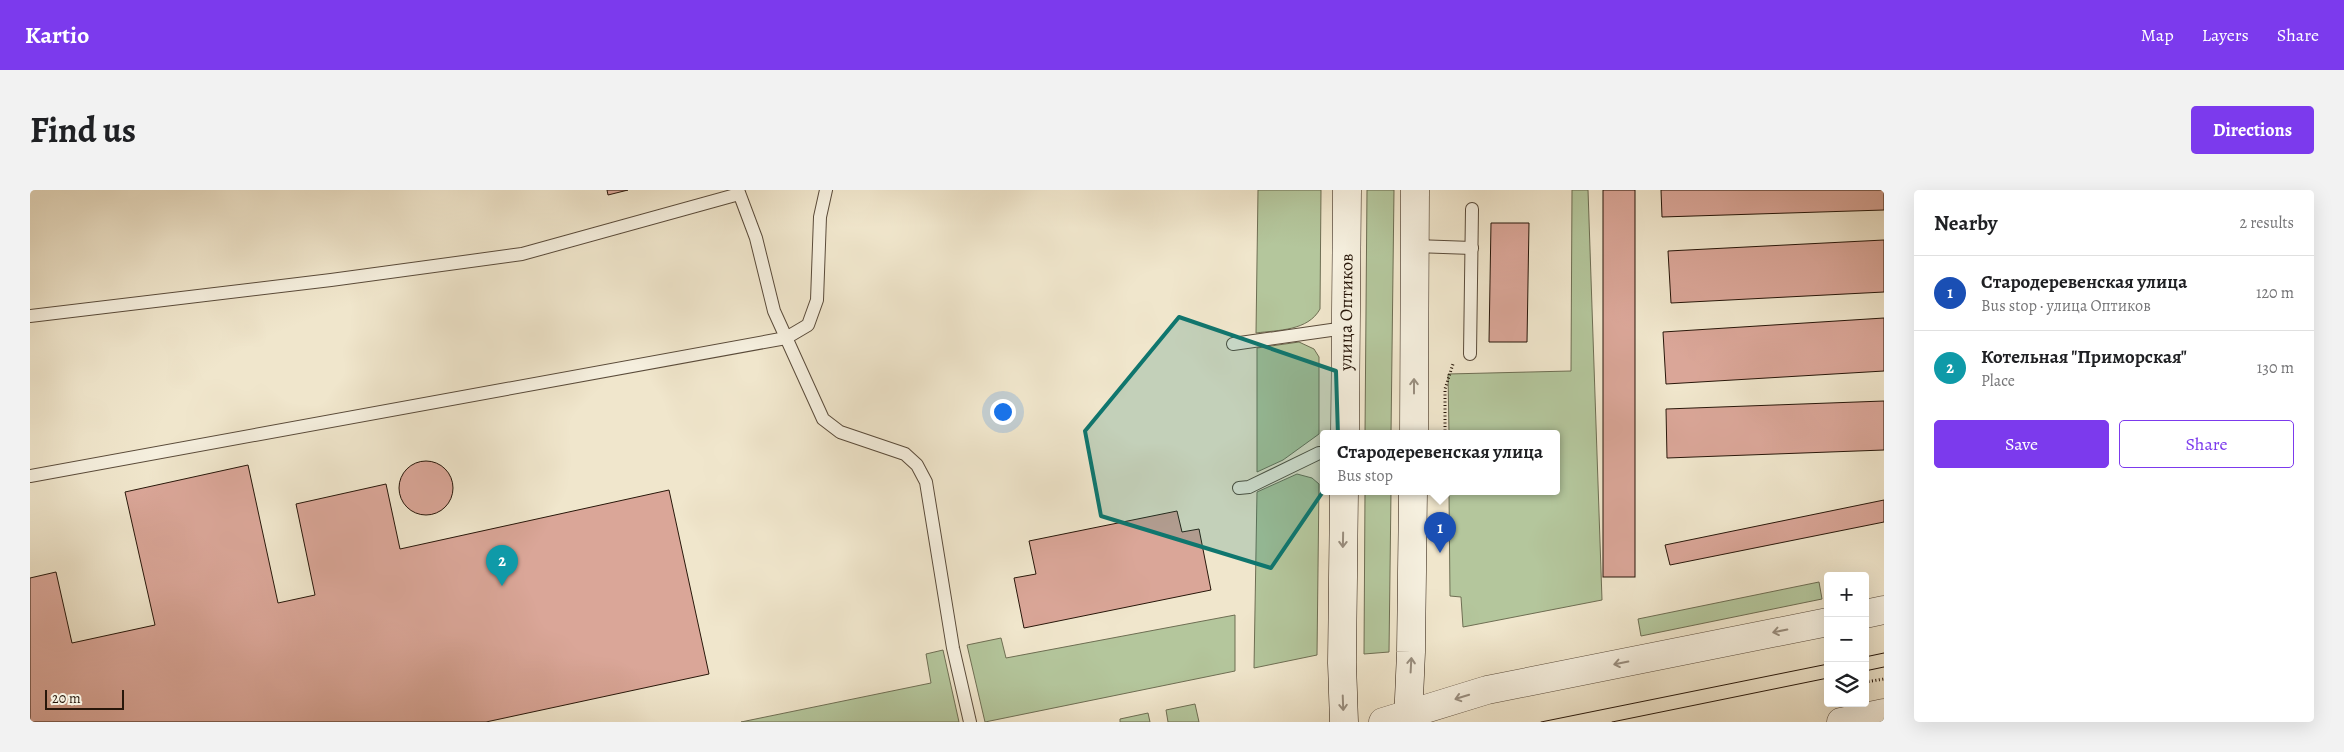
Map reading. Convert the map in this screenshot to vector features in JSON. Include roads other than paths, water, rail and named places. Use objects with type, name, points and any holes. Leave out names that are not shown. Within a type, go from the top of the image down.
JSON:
[{"type":"main road","name":"улица Оптиков","points":[[1344,430],[1347,190]]},
{"type":"main road","points":[[1414,430],[1415,190]]},
{"type":"main road","points":[[1344,495],[1342,663],[1344,722]]},
{"type":"main road","points":[[1408,718],[1412,652],[1413,495]]},
{"type":"main road","points":[[1869,613],[1884,610]]},
{"type":"main road","points":[[1382,722],[1408,718],[1487,690],[1824,623]]},
{"type":"main road","points":[[1841,722],[1884,713]]},
{"type":"lane","points":[[30,476],[786,338],[808,325],[817,300],[820,217],[826,190]]},
{"type":"lane","points":[[30,316],[322,282],[522,254],[739,192],[756,238],[774,310],[823,420],[840,432],[905,454],[917,465],[926,482],[953,648],[970,722]]},
{"type":"lane","points":[[1470,354],[1472,209]]},
{"type":"lane","points":[[1415,246],[1472,248]]},
{"type":"lane","points":[[1233,344],[1346,328]]},
{"type":"lane","points":[[1239,488],[1249,487],[1320,453]]},
{"type":"tram line","points":[[1869,656],[1884,653]]},
{"type":"tram line","points":[[1541,722],[1824,665]]},
{"type":"tram line","points":[[1869,670],[1884,667]]},
{"type":"tram line","points":[[1612,722],[1824,679]]},
{"type":"place","name":"Стародеревенская улица","points":[[1440,553]]},
{"type":"place","name":"Котельная \"Приморская\"","points":[[502,586]]}]
